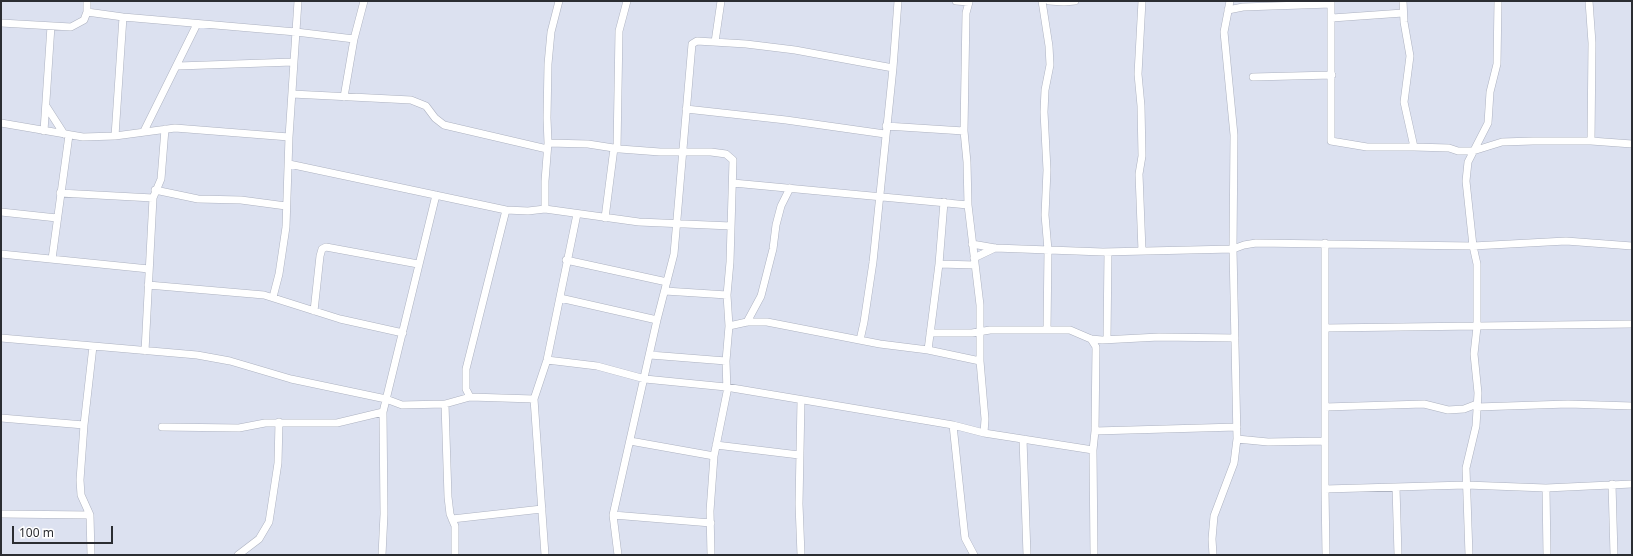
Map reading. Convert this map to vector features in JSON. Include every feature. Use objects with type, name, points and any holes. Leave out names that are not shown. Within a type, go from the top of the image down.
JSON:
[{"type":"street","points":[[1,23],[71,27],[84,20],[87,12],[87,1]]},
{"type":"street","points":[[273,297],[283,251],[289,164],[293,62],[298,1]]},
{"type":"street","points":[[344,97],[354,39],[364,1]]},
{"type":"street","points":[[545,209],[548,146],[548,64],[551,32],[559,1]]},
{"type":"street","points":[[605,218],[615,148],[619,30],[627,1]]},
{"type":"street","points":[[714,42],[721,1]]},
{"type":"street","points":[[860,340],[874,262],[898,1]]},
{"type":"street","points":[[955,1],[970,1],[966,13],[964,131],[967,162],[968,205],[975,261],[981,331],[980,362],[985,419],[984,433]]},
{"type":"street","points":[[955,1],[966,13]]},
{"type":"street","points":[[1042,1],[1049,46],[1050,65],[1045,90],[1044,112],[1047,170],[1047,330]]},
{"type":"street","points":[[1049,1],[1075,1]]},
{"type":"street","points":[[1142,1],[1138,74],[1142,121],[1142,156],[1139,174],[1142,251]]},
{"type":"street","points":[[1213,555],[1212,539],[1214,516],[1234,463],[1237,439],[1234,135],[1224,32],[1230,1]]},
{"type":"street","points":[[1403,1],[1403,13],[1410,56],[1404,102],[1414,146]]},
{"type":"street","points":[[1469,555],[1466,485],[1467,462],[1476,426],[1478,383],[1474,354],[1477,327],[1477,264],[1473,246],[1466,181],[1468,162],[1488,123],[1490,92],[1497,64],[1498,1]]},
{"type":"street","points":[[1589,1],[1592,43],[1590,141]]},
{"type":"street","points":[[1228,10],[1243,7],[1331,2],[1331,141],[1367,147],[1414,146],[1473,151],[1502,142],[1590,141],[1632,144]]},
{"type":"street","points":[[87,12],[123,17],[296,32],[354,39]]},
{"type":"street","points":[[1332,18],[1403,13]]},
{"type":"street","points":[[115,136],[123,17]]},
{"type":"street","points":[[144,131],[178,66],[197,24]]},
{"type":"street","points":[[44,131],[51,26]]},
{"type":"street","points":[[618,555],[613,515],[645,379],[657,320],[674,254],[692,44],[697,41],[714,42],[794,50],[893,68]]},
{"type":"street","points":[[178,66],[293,62]]},
{"type":"street","points":[[1253,77],[1332,75]]},
{"type":"street","points":[[292,94],[412,100],[422,103],[435,118],[444,125],[548,146],[588,144],[660,152],[712,152],[730,156],[733,160],[733,183],[730,262],[727,295],[729,326],[726,361],[726,387],[714,456],[711,523],[712,555]]},
{"type":"street","points":[[45,104],[66,135],[52,259]]},
{"type":"street","points":[[686,109],[786,120],[885,134]]},
{"type":"street","points":[[1,123],[83,137],[115,136],[165,129],[225,131],[289,137]]},
{"type":"street","points":[[886,126],[964,131]]},
{"type":"street","points":[[145,351],[153,198],[155,190],[161,179],[165,129]]},
{"type":"street","points":[[289,164],[506,210],[528,211],[545,209],[605,218],[677,224],[731,226]]},
{"type":"street","points":[[733,183],[879,198],[968,205]]},
{"type":"street","points":[[747,322],[761,296],[773,249],[776,225],[781,206],[790,188]]},
{"type":"street","points":[[155,190],[198,199],[241,200],[286,206]]},
{"type":"street","points":[[60,193],[153,198]]},
{"type":"street","points":[[382,555],[384,514],[383,412],[436,195]]},
{"type":"street","points":[[928,350],[939,264],[944,202]]},
{"type":"street","points":[[470,397],[466,389],[466,369],[506,210]]},
{"type":"street","points":[[1,212],[57,218]]},
{"type":"street","points":[[545,555],[534,399],[547,360],[566,260],[577,214]]},
{"type":"street","points":[[972,244],[995,248],[1108,252],[1234,250],[1244,245],[1256,244],[1326,243],[1473,246],[1566,241],[1632,246]]},
{"type":"street","points":[[1326,243],[1324,489],[1326,555]]},
{"type":"street","points":[[314,311],[320,256],[322,249],[326,247],[418,264]]},
{"type":"street","points":[[939,264],[975,261],[995,248]]},
{"type":"street","points":[[1096,347],[1104,339],[1108,252]]},
{"type":"street","points":[[1,254],[149,268]]},
{"type":"street","points":[[566,260],[667,282]]},
{"type":"street","points":[[148,285],[273,297],[314,311],[403,333]]},
{"type":"street","points":[[665,291],[727,295]]},
{"type":"street","points":[[560,298],[657,320]]},
{"type":"street","points":[[729,326],[747,322],[767,322],[860,340],[928,350],[980,362]]},
{"type":"street","points":[[1325,328],[1477,327],[1538,324],[1632,324]]},
{"type":"street","points":[[930,333],[1047,330],[1074,331],[1091,339],[1235,338]]},
{"type":"street","points":[[1,338],[197,355],[230,361],[291,380],[386,399],[402,405],[446,404],[470,397],[534,399]]},
{"type":"street","points":[[1091,339],[1096,347],[1095,431],[1093,450],[1094,555]]},
{"type":"street","points":[[91,555],[90,515],[81,495],[80,480],[84,425],[93,346]]},
{"type":"street","points":[[650,355],[726,361]]},
{"type":"street","points":[[547,360],[596,366],[645,379],[726,387],[953,425],[984,433],[1093,450]]},
{"type":"street","points":[[801,400],[799,455],[801,555]]},
{"type":"street","points":[[446,404],[447,491],[456,536],[455,555]]},
{"type":"street","points":[[1325,407],[1424,404],[1448,410],[1477,406],[1568,404],[1632,406]]},
{"type":"street","points":[[162,427],[239,428],[278,422],[336,423],[383,412]]},
{"type":"street","points":[[1,418],[84,425]]},
{"type":"street","points":[[238,555],[259,539],[269,522],[278,463],[278,422]]},
{"type":"street","points":[[953,425],[965,538],[974,555]]},
{"type":"street","points":[[1095,431],[1237,427]]},
{"type":"street","points":[[1023,439],[1027,555]]},
{"type":"street","points":[[1237,439],[1268,442],[1325,441]]},
{"type":"street","points":[[630,441],[714,456]]},
{"type":"street","points":[[716,445],[799,455]]},
{"type":"street","points":[[1612,484],[1614,555]]},
{"type":"street","points":[[1324,489],[1466,485],[1546,488],[1632,484]]},
{"type":"street","points":[[1396,487],[1398,555]]},
{"type":"street","points":[[1546,488],[1547,555]]},
{"type":"street","points":[[452,519],[542,509]]},
{"type":"street","points":[[1,514],[90,515]]},
{"type":"street","points":[[613,515],[711,523]]}]
